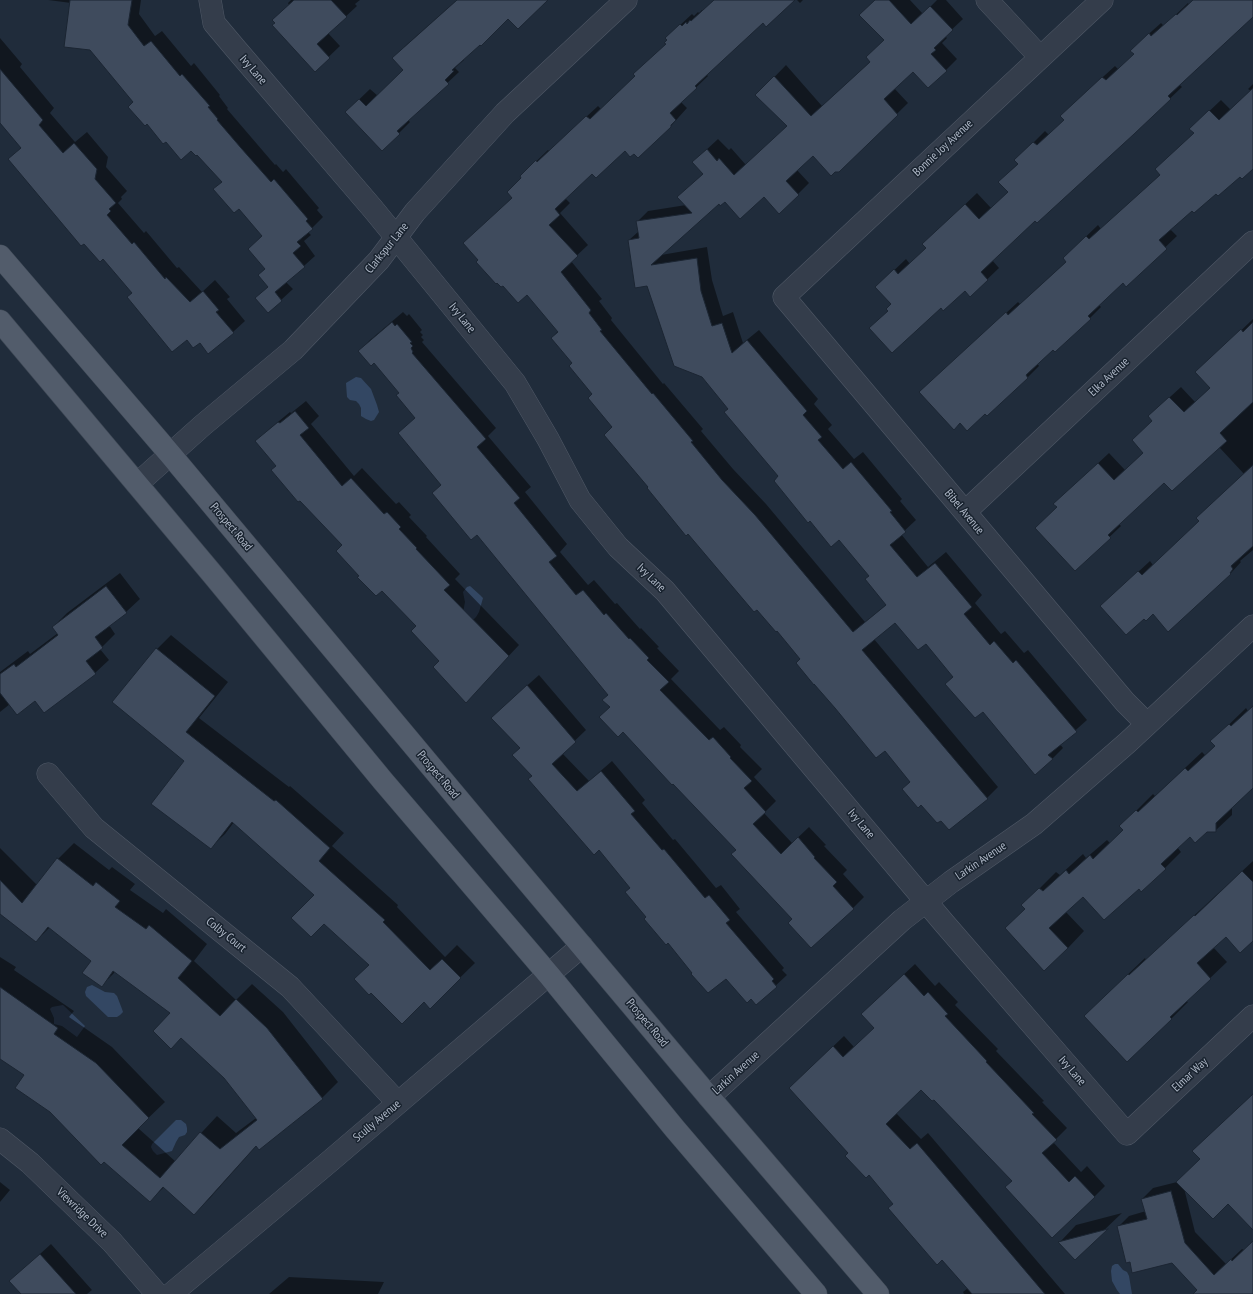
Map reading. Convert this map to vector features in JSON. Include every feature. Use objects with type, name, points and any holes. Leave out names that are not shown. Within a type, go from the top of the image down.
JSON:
[{"type":"main road","name":"Prospect Road","points":[[0,256],[170,454],[709,1097],[878,1294]]},
{"type":"main road","points":[[0,321],[383,781],[549,976],[675,1129],[816,1294]]},
{"type":"street","name":"Ivy Lane","points":[[210,0],[214,23],[397,237],[515,382],[548,438],[580,500],[618,547],[665,591],[926,901],[1127,1134]]},
{"type":"street","name":"Clarkspur Lane","points":[[137,484],[202,425],[293,350],[379,260],[415,212],[505,113],[626,0]]},
{"type":"street","points":[[987,0],[1040,57]]},
{"type":"street","name":"Bonnie Joy Avenue","points":[[784,297],[1102,0]]},
{"type":"street","name":"Elka Avenue","points":[[965,512],[1253,242]]},
{"type":"street","name":"Bibel Avenue","points":[[784,297],[1120,696],[1147,724]]},
{"type":"street","name":"Larkin Avenue","points":[[709,1097],[902,920],[951,882],[1034,824],[1127,743],[1253,626]]},
{"type":"street","name":"Colby Court","points":[[48,774],[94,828],[290,987],[398,1103]]},
{"type":"street","name":"Scully Avenue","points":[[171,1294],[549,976],[582,946]]},
{"type":"street","name":"Elmar Way","points":[[1127,1134],[1253,1016]]},
{"type":"street","name":"Viewridge Drive","points":[[0,1139],[30,1163],[112,1242],[157,1294]]},
{"type":"water","points":[[356,377],[361,378],[371,389],[379,412],[374,420],[371,421],[361,416],[361,408],[359,404],[347,397],[346,383]]},
{"type":"water","points":[[470,586],[483,598],[476,617],[469,620],[463,613],[465,602],[463,592]]},
{"type":"water","points":[[92,985],[105,992],[114,993],[117,996],[123,1012],[117,1017],[108,1017],[86,996],[85,992],[87,987]]},
{"type":"water","points":[[63,1005],[85,1026],[77,1037],[62,1026],[54,1024],[54,1018],[50,1009],[52,1007]]},
{"type":"water","points":[[176,1120],[181,1120],[186,1124],[187,1132],[185,1135],[179,1137],[172,1151],[157,1155],[151,1147],[152,1144]]},
{"type":"water","points":[[1118,1264],[1127,1272],[1132,1294],[1120,1294],[1117,1290],[1112,1281],[1111,1271],[1112,1266]]},
{"type":"building","points":[[70,0],[132,0],[128,25],[144,46],[151,41],[180,76],[182,74],[210,106],[208,107],[218,119],[217,120],[241,148],[271,182],[274,179],[308,219],[306,221],[313,229],[297,242],[301,246],[293,253],[305,267],[275,292],[282,301],[268,313],[255,298],[268,287],[258,275],[265,269],[248,249],[262,236],[239,209],[234,213],[213,189],[222,182],[197,155],[196,156],[191,151],[181,160],[166,142],[163,144],[147,124],[145,126],[128,107],[133,102],[90,50],[64,47]]},
{"type":"building","points":[[294,0],[331,0],[347,17],[317,44],[330,58],[315,72],[272,25],[275,23],[272,20]]},
{"type":"building","points":[[457,0],[548,0],[518,29],[508,19],[481,46],[480,45],[452,70],[454,71],[445,80],[449,84],[397,131],[400,134],[382,151],[345,112],[359,99],[366,106],[403,70],[392,58]]},
{"type":"building","points":[[714,0],[795,0],[766,27],[763,23],[695,86],[697,88],[670,113],[676,120],[671,127],[638,158],[634,154],[630,157],[625,151],[596,178],[592,174],[555,209],[560,215],[549,225],[578,256],[561,272],[591,310],[589,313],[602,330],[600,331],[693,441],[691,442],[722,480],[755,515],[853,632],[886,605],[865,579],[869,576],[839,540],[831,547],[810,521],[808,523],[774,481],[778,476],[724,412],[728,409],[702,377],[674,366],[647,286],[635,288],[628,240],[639,238],[636,221],[692,213],[677,197],[703,174],[692,162],[707,149],[717,161],[719,158],[734,175],[787,126],[755,95],[774,76],[811,116],[870,62],[866,57],[884,40],[859,15],[875,0],[889,0],[911,24],[930,6],[953,30],[934,48],[936,50],[931,54],[947,71],[928,88],[913,72],[884,99],[898,115],[839,172],[835,172],[831,176],[813,156],[786,181],[799,195],[779,214],[764,197],[740,219],[725,202],[720,206],[719,204],[651,265],[697,258],[701,291],[712,326],[722,323],[732,353],[747,340],[807,411],[803,415],[822,437],[818,440],[843,469],[851,462],[892,511],[890,512],[906,532],[890,545],[917,577],[935,563],[972,607],[964,614],[990,645],[994,641],[1013,663],[1016,660],[1077,732],[1048,755],[1053,759],[1035,775],[983,712],[975,718],[945,684],[953,677],[926,644],[918,650],[895,623],[862,650],[988,799],[949,830],[941,821],[937,823],[921,805],[918,808],[902,789],[910,782],[885,751],[876,758],[796,663],[800,659],[777,631],[776,632],[757,610],[754,612],[688,534],[686,536],[647,488],[648,487],[604,435],[612,427],[588,398],[592,394],[569,366],[572,363],[551,338],[558,332],[527,295],[518,303],[503,286],[501,287],[497,283],[496,284],[476,262],[478,260],[463,243],[512,198],[507,192],[536,160],[537,162],[586,116],[590,119],[635,76],[633,74],[666,44],[664,43],[667,40],[665,38],[680,24],[682,26],[686,22],[687,24],[690,20],[691,21]]},
{"type":"building","points":[[1193,0],[1253,0],[1253,17],[1168,96],[1171,99],[1134,134],[1037,223],[1035,221],[981,272],[988,280],[970,297],[965,291],[943,311],[941,308],[892,353],[869,328],[888,311],[886,309],[891,304],[875,287],[894,269],[898,274],[926,248],[922,244],[965,204],[979,219],[1008,192],[998,182],[1018,164],[1014,160],[1033,142],[1037,145],[1064,120],[1060,116],[1102,77],[1106,80],[1134,54],[1130,51],[1149,33],[1151,36]]},
{"type":"building","points":[[0,69],[43,120],[39,125],[63,153],[74,143],[97,169],[95,179],[116,203],[109,209],[111,211],[107,215],[132,244],[134,242],[165,279],[166,277],[190,302],[203,291],[219,310],[216,312],[234,333],[208,354],[200,343],[193,348],[187,340],[172,352],[127,297],[132,293],[103,259],[100,262],[84,244],[81,246],[8,159],[21,148],[0,123]]},
{"type":"building","points":[[1253,88],[1253,169],[1242,179],[1240,177],[1218,196],[1216,194],[1194,213],[1192,211],[1159,240],[1167,249],[1126,287],[1123,283],[1088,316],[1091,319],[1055,352],[1053,350],[1026,375],[1028,378],[987,416],[985,414],[967,431],[960,423],[954,430],[919,392],[1006,312],[1008,315],[1066,262],[1063,258],[1086,236],[1089,239],[1160,175],[1155,169],[1194,133],[1189,129],[1209,110],[1219,120]]},
{"type":"building","points":[[392,322],[395,326],[397,324],[412,342],[410,343],[413,346],[411,348],[412,353],[486,439],[477,447],[520,498],[514,503],[557,556],[549,562],[576,595],[583,590],[604,615],[606,613],[629,639],[630,638],[649,658],[647,660],[669,682],[660,690],[709,740],[713,737],[731,757],[730,758],[752,781],[744,788],[766,812],[753,824],[781,854],[798,837],[815,857],[814,858],[837,882],[833,886],[854,909],[811,948],[788,923],[792,919],[731,854],[736,850],[673,784],[672,785],[623,732],[618,737],[599,717],[610,707],[602,700],[608,695],[477,535],[471,540],[432,493],[441,485],[398,433],[415,418],[396,395],[399,393],[374,363],[371,366],[358,351]]},
{"type":"building","points":[[1253,322],[1253,402],[1220,433],[1227,441],[1172,491],[1164,483],[1108,535],[1111,538],[1075,571],[1035,528],[1057,507],[1053,504],[1098,463],[1114,480],[1143,453],[1132,440],[1152,421],[1148,416],[1169,397],[1184,412],[1210,388],[1195,372],[1241,329],[1243,332]]},
{"type":"building","points":[[295,411],[309,428],[300,435],[342,486],[351,478],[384,514],[387,512],[401,527],[399,529],[417,548],[416,549],[450,585],[444,590],[509,656],[466,703],[433,667],[439,661],[411,631],[416,626],[382,591],[376,596],[357,577],[359,576],[336,551],[342,545],[300,501],[298,502],[271,470],[276,466],[255,441],[278,422],[280,423]]},
{"type":"building","points":[[1253,465],[1253,546],[1231,566],[1233,569],[1230,573],[1231,574],[1168,632],[1153,614],[1146,621],[1144,619],[1126,635],[1100,606],[1138,571],[1142,575],[1199,521],[1196,518]]},
{"type":"building","points":[[106,586],[127,613],[95,637],[103,648],[86,661],[96,674],[44,713],[35,701],[17,715],[0,693],[0,674],[14,664],[16,667],[58,635],[52,627]]},
{"type":"building","points":[[156,648],[215,696],[186,732],[274,801],[276,800],[330,848],[319,861],[385,920],[383,922],[430,970],[442,959],[461,978],[430,1009],[424,1002],[402,1024],[371,993],[369,995],[354,979],[369,965],[324,924],[311,937],[291,918],[314,895],[232,822],[211,849],[151,804],[184,761],[112,702]]},
{"type":"building","points":[[527,685],[576,742],[552,764],[577,791],[601,771],[635,811],[631,814],[662,850],[664,849],[705,898],[709,895],[730,920],[726,923],[774,979],[772,981],[777,987],[756,1005],[751,999],[747,1003],[726,979],[708,993],[691,974],[692,973],[668,943],[666,945],[644,919],[646,917],[625,892],[630,888],[599,850],[594,855],[528,779],[532,776],[512,755],[520,748],[491,718]]},
{"type":"building","points":[[1253,706],[1253,788],[1216,823],[1216,832],[1207,832],[1195,843],[1190,837],[1161,864],[1166,869],[1141,892],[1139,889],[1104,920],[1083,897],[1049,928],[1068,948],[1044,971],[1005,928],[1025,909],[1021,905],[1039,888],[1043,891],[1066,870],[1069,874],[1090,855],[1093,859],[1123,830],[1119,826],[1136,810],[1138,812],[1185,768],[1188,771],[1215,746],[1210,741],[1229,724],[1231,726]]},
{"type":"building","points":[[57,858],[93,886],[96,882],[120,901],[115,907],[146,929],[149,925],[192,961],[178,978],[220,1016],[236,999],[267,1028],[323,1099],[259,1150],[256,1146],[194,1215],[163,1187],[150,1202],[104,1162],[101,1165],[50,1112],[15,1088],[24,1075],[0,1059],[0,987],[58,1028],[54,1034],[96,1063],[149,1118],[122,1145],[160,1178],[200,1132],[220,1149],[257,1120],[224,1078],[181,1038],[171,1049],[153,1031],[170,1013],[113,971],[102,987],[82,973],[91,961],[48,927],[36,942],[0,914],[0,880],[22,903]]},
{"type":"building","points":[[1242,871],[1253,882],[1253,941],[1240,953],[1226,937],[1197,963],[1211,979],[1170,1017],[1172,1019],[1127,1062],[1084,1016],[1128,974],[1129,975],[1194,915],[1195,916]]},
{"type":"building","points":[[904,974],[924,996],[928,992],[948,1014],[945,1016],[1057,1140],[1042,1153],[1069,1182],[1075,1176],[1095,1197],[1052,1238],[1005,1187],[1012,1181],[934,1100],[932,1101],[921,1090],[886,1124],[910,1149],[917,1143],[1045,1294],[972,1294],[942,1260],[937,1265],[888,1208],[893,1204],[869,1175],[866,1178],[845,1156],[848,1153],[789,1088],[833,1046],[843,1057],[874,1028],[861,1014]]},
{"type":"building","points":[[1253,1094],[1253,1230],[1228,1204],[1213,1219],[1176,1182],[1200,1159],[1192,1151]]},
{"type":"building","points":[[1171,1191],[1185,1243],[1214,1275],[1231,1259],[1232,1261],[1253,1241],[1253,1294],[1193,1294],[1197,1290],[1172,1263],[1132,1273],[1130,1262],[1126,1263],[1117,1226],[1147,1219],[1141,1199]]},
{"type":"building","points":[[1108,1229],[1075,1260],[1058,1242]]},
{"type":"building","points":[[40,1254],[76,1294],[21,1294],[9,1281]]}]
